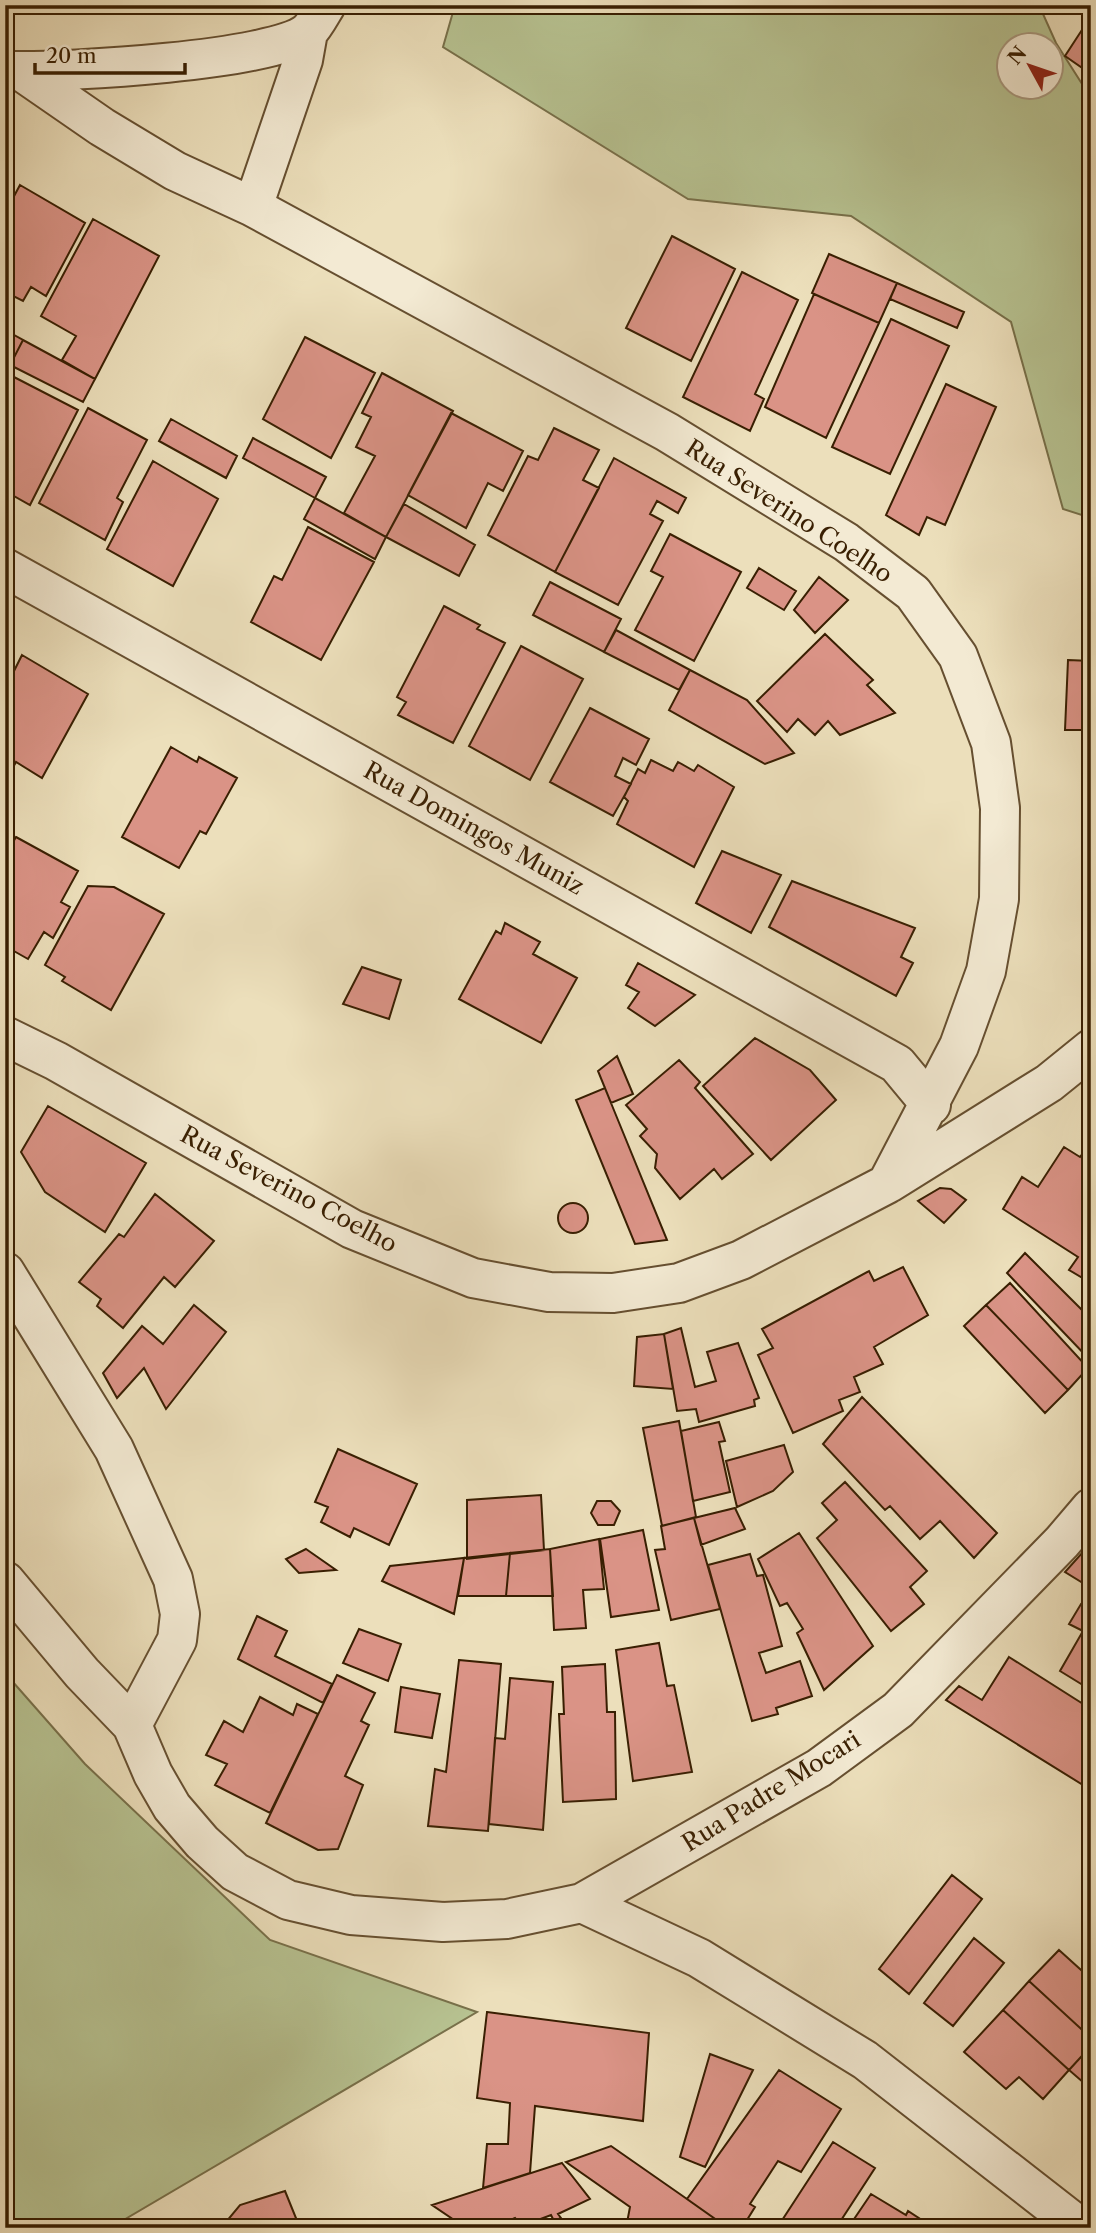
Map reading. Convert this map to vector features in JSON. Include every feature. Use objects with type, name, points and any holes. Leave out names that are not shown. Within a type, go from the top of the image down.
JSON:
[{"type":"street","points":[[13,71],[123,66],[277,47],[317,18]]},
{"type":"street","points":[[253,207],[317,18]]},
{"type":"street","name":"Rua Severino Coelho","points":[[5,1036],[56,1061],[352,1229],[473,1278],[549,1292],[613,1293],[679,1283],[741,1260],[887,1184],[931,1105],[959,1046],[986,971],[999,899],[1000,808],[991,743],[958,656],[913,593],[846,542],[667,432],[253,207],[175,171],[13,71]]},
{"type":"street","name":"Rua Domingos Muniz","points":[[5,568],[886,1058],[897,1065],[931,1105]]},
{"type":"street","points":[[887,1184],[1049,1083],[1091,1049]]},
{"type":"street","points":[[5,1272],[114,1449],[173,1579],[180,1614],[177,1640],[132,1726]]},
{"type":"street","name":"Rua Padre Mocari","points":[[5,1581],[82,1673],[132,1726],[153,1774],[172,1807],[202,1842],[235,1872],[288,1900],[351,1915],[443,1922],[507,1919],[582,1903],[819,1768],[898,1710],[1062,1542],[1091,1508]]},
{"type":"street","points":[[582,1903],[699,1958],[865,2060],[1081,2228]]},
{"type":"green space","points":[[455,5],[1039,5],[1051,32],[995,32],[995,102],[1064,102],[1064,56],[1091,98],[1091,518],[1063,509],[1011,322],[851,216],[688,199],[443,47]]},
{"type":"green space","points":[[5,1673],[85,1764],[270,1940],[477,2012],[110,2228],[5,2228]]},
{"type":"building","points":[[1091,16],[1091,74],[1065,56]]},
{"type":"building","points":[[20,185],[85,223],[46,296],[31,287],[23,301],[5,292],[5,213]]},
{"type":"building","points":[[93,219],[159,256],[95,379],[62,360],[76,336],[41,316]]},
{"type":"building","points":[[672,236],[735,269],[691,361],[626,328]]},
{"type":"building","points":[[829,254],[897,283],[879,323],[812,293]]},
{"type":"building","points":[[742,272],[798,300],[755,394],[764,399],[750,431],[683,397]]},
{"type":"building","points":[[897,283],[964,312],[957,328],[890,299]]},
{"type":"building","points":[[814,294],[879,323],[826,438],[765,407]]},
{"type":"building","points":[[891,319],[949,346],[890,474],[832,447]]},
{"type":"building","points":[[5,330],[23,340],[6,373],[5,372]]},
{"type":"building","points":[[305,337],[375,373],[331,458],[263,419]]},
{"type":"building","points":[[23,340],[95,379],[83,402],[10,365]]},
{"type":"building","points":[[382,373],[453,411],[386,537],[344,513],[375,456],[356,447],[371,417],[362,413]]},
{"type":"building","points":[[12,376],[78,410],[30,505],[5,491],[5,389]]},
{"type":"building","points":[[946,384],[996,407],[945,525],[927,517],[919,535],[886,515]]},
{"type":"building","points":[[88,408],[147,440],[117,498],[123,502],[105,540],[39,503]]},
{"type":"building","points":[[451,413],[523,451],[503,491],[488,483],[466,528],[408,495]]},
{"type":"building","points":[[171,419],[237,456],[226,478],[159,441]]},
{"type":"building","points":[[554,428],[599,450],[583,480],[599,488],[555,572],[488,535],[528,456],[538,460]]},
{"type":"building","points":[[253,438],[326,477],[315,498],[243,458]]},
{"type":"building","points":[[614,458],[686,498],[678,513],[657,501],[650,514],[663,521],[618,605],[555,572]]},
{"type":"building","points":[[153,461],[218,499],[173,586],[107,549]]},
{"type":"building","points":[[315,498],[386,537],[375,559],[304,519]]},
{"type":"building","points":[[404,504],[475,545],[459,576],[386,537]]},
{"type":"building","points":[[308,527],[374,562],[321,660],[251,622],[274,576],[282,580]]},
{"type":"building","points":[[670,534],[741,572],[694,661],[635,630],[663,577],[651,571]]},
{"type":"building","points":[[759,568],[796,591],[784,610],[747,588]]},
{"type":"building","points":[[819,577],[848,600],[815,633],[794,610]]},
{"type":"building","points":[[550,582],[621,619],[604,652],[533,615]]},
{"type":"building","points":[[444,606],[480,625],[477,629],[505,643],[453,743],[398,715],[406,702],[397,697]]},
{"type":"building","points":[[616,630],[690,670],[679,690],[604,652]]},
{"type":"building","points":[[825,634],[873,680],[867,685],[895,713],[840,735],[828,721],[815,735],[798,719],[787,732],[757,701]]},
{"type":"building","points":[[521,646],[583,679],[530,780],[469,746]]},
{"type":"building","points":[[22,655],[88,694],[42,778],[16,762],[11,771],[5,767],[5,689]]},
{"type":"building","points":[[1068,660],[1091,661],[1091,730],[1065,730]]},
{"type":"building","points":[[690,670],[747,700],[794,753],[765,764],[669,710]]},
{"type":"building","points":[[590,708],[649,739],[636,765],[623,758],[615,776],[631,784],[613,816],[550,782]]},
{"type":"building","points":[[171,747],[197,762],[199,757],[237,778],[206,834],[200,831],[179,868],[122,837]]},
{"type":"building","points":[[651,760],[673,771],[678,762],[694,771],[698,765],[734,787],[694,867],[617,824],[628,801],[624,797],[638,769],[645,773]]},
{"type":"building","points":[[16,837],[78,871],[61,902],[70,907],[53,938],[44,932],[28,959],[5,946],[5,856]]},
{"type":"building","points":[[722,851],[781,875],[751,933],[696,903]]},
{"type":"building","points":[[792,881],[915,928],[901,957],[913,963],[896,996],[769,927]]},
{"type":"building","points":[[88,886],[114,887],[164,914],[111,1010],[62,981],[65,977],[45,965]]},
{"type":"building","points":[[505,923],[540,942],[533,954],[577,978],[541,1043],[459,999],[496,931],[501,934]]},
{"type":"building","points":[[638,963],[695,995],[655,1026],[628,1008],[639,992],[626,985]]},
{"type":"building","points":[[362,967],[401,980],[389,1019],[343,1004]]},
{"type":"building","points":[[755,1038],[810,1070],[836,1100],[771,1160],[703,1086]]},
{"type":"building","points":[[617,1056],[633,1094],[611,1103],[598,1071]]},
{"type":"building","points":[[679,1060],[700,1082],[695,1088],[753,1154],[722,1179],[714,1169],[680,1199],[655,1168],[657,1154],[640,1136],[647,1129],[626,1105]]},
{"type":"building","points":[[605,1088],[667,1240],[635,1244],[576,1100]]},
{"type":"building","points":[[48,1106],[146,1163],[105,1232],[45,1192],[21,1152]]},
{"type":"building","points":[[1091,1142],[1091,1283],[1069,1270],[1078,1257],[1003,1209],[1022,1177],[1038,1187],[1064,1147],[1080,1157]]},
{"type":"building","points":[[940,1188],[951,1189],[966,1200],[944,1223],[918,1201]]},
{"type":"building","points":[[155,1194],[214,1241],[175,1287],[164,1277],[123,1328],[97,1306],[101,1299],[79,1282],[119,1234],[124,1237]]},
{"type":"building","points":[[573,1203],[584,1207],[588,1218],[584,1229],[573,1233],[562,1229],[558,1218],[562,1207]]},
{"type":"building","points":[[1025,1253],[1091,1319],[1090,1360],[1007,1273]]},
{"type":"building","points":[[903,1267],[928,1315],[874,1347],[883,1364],[854,1377],[860,1392],[839,1400],[843,1411],[793,1433],[758,1355],[773,1348],[762,1329],[869,1271],[874,1281]]},
{"type":"building","points":[[1010,1283],[1088,1368],[1068,1390],[986,1305]]},
{"type":"building","points":[[194,1305],[226,1332],[166,1409],[144,1368],[117,1398],[103,1373],[142,1326],[163,1344]]},
{"type":"building","points":[[986,1305],[1068,1390],[1045,1413],[964,1326]]},
{"type":"building","points":[[681,1328],[695,1387],[716,1381],[707,1352],[738,1343],[759,1398],[754,1400],[755,1406],[699,1422],[696,1409],[677,1411],[664,1334]]},
{"type":"building","points":[[664,1334],[673,1389],[634,1386],[637,1337]]},
{"type":"building","points":[[862,1397],[997,1533],[974,1558],[940,1521],[920,1539],[890,1506],[885,1510],[823,1444]]},
{"type":"building","points":[[679,1421],[696,1517],[662,1526],[643,1428]]},
{"type":"building","points":[[719,1422],[725,1441],[719,1442],[730,1492],[693,1501],[681,1431]]},
{"type":"building","points":[[784,1445],[793,1472],[773,1491],[737,1507],[726,1461]]},
{"type":"building","points":[[338,1449],[417,1484],[389,1545],[354,1528],[350,1537],[321,1522],[328,1507],[315,1502]]},
{"type":"building","points":[[845,1482],[927,1571],[910,1587],[924,1604],[891,1631],[817,1538],[837,1520],[822,1503]]},
{"type":"building","points":[[541,1495],[544,1550],[467,1559],[467,1500]]},
{"type":"building","points":[[597,1501],[611,1501],[620,1511],[614,1525],[598,1525],[591,1513]]},
{"type":"building","points":[[735,1508],[745,1529],[701,1545],[694,1518]]},
{"type":"building","points":[[694,1518],[720,1609],[671,1620],[655,1550],[665,1549],[661,1526]]},
{"type":"building","points":[[643,1530],[659,1610],[611,1617],[600,1539]]},
{"type":"building","points":[[799,1533],[873,1646],[824,1690],[797,1633],[803,1629],[787,1603],[780,1606],[758,1559]]},
{"type":"building","points":[[599,1539],[604,1589],[583,1590],[586,1628],[554,1630],[550,1549]]},
{"type":"building","points":[[1091,1543],[1091,1588],[1065,1572]]},
{"type":"building","points":[[306,1549],[336,1570],[299,1573],[286,1559]]},
{"type":"building","points":[[550,1549],[553,1596],[506,1596],[510,1553]]},
{"type":"building","points":[[510,1553],[506,1596],[458,1596],[464,1558]]},
{"type":"building","points":[[750,1554],[757,1576],[763,1575],[782,1646],[759,1653],[766,1673],[800,1661],[812,1696],[776,1708],[778,1714],[752,1721],[708,1565]]},
{"type":"building","points":[[464,1558],[454,1614],[382,1581],[390,1566]]},
{"type":"building","points":[[1081,1604],[1091,1610],[1091,1690],[1060,1671],[1083,1631],[1069,1624]]},
{"type":"building","points":[[257,1616],[287,1631],[275,1656],[332,1684],[323,1703],[238,1659]]},
{"type":"building","points":[[359,1629],[401,1644],[388,1681],[343,1663]]},
{"type":"building","points":[[659,1643],[667,1686],[674,1685],[692,1772],[633,1781],[616,1650]]},
{"type":"building","points":[[1009,1657],[1091,1709],[1091,1790],[946,1700],[959,1686],[982,1700]]},
{"type":"building","points":[[459,1660],[501,1664],[488,1831],[428,1826],[435,1769],[446,1772]]},
{"type":"building","points":[[605,1664],[607,1712],[615,1712],[616,1799],[563,1802],[559,1714],[564,1714],[562,1667]]},
{"type":"building","points":[[337,1675],[375,1693],[361,1721],[369,1725],[345,1776],[363,1785],[338,1849],[318,1850],[266,1823]]},
{"type":"building","points":[[510,1678],[553,1682],[543,1830],[489,1824],[495,1738],[505,1739]]},
{"type":"building","points":[[401,1687],[440,1694],[432,1738],[395,1732]]},
{"type":"building","points":[[260,1697],[293,1715],[297,1704],[318,1714],[270,1813],[215,1785],[227,1764],[206,1755],[224,1721],[243,1732]]},
{"type":"building","points":[[952,1875],[982,1899],[909,1994],[879,1969]]},
{"type":"building","points":[[974,1938],[1004,1963],[953,2026],[924,2003]]},
{"type":"building","points":[[1059,1950],[1091,1979],[1091,2038],[1029,1981]]},
{"type":"building","points":[[1029,1981],[1091,2038],[1091,2046],[1069,2070],[1003,2010]]},
{"type":"building","points":[[1003,2010],[1069,2070],[1043,2099],[1019,2077],[1006,2089],[964,2052]]},
{"type":"building","points":[[487,2012],[649,2033],[643,2121],[535,2106],[530,2173],[483,2188],[487,2144],[508,2144],[510,2103],[477,2098]]},
{"type":"building","points":[[1091,2046],[1091,2089],[1069,2070]]},
{"type":"building","points":[[710,2054],[753,2070],[705,2167],[680,2157]]},
{"type":"building","points":[[779,2070],[841,2109],[801,2172],[778,2161],[750,2204],[755,2207],[742,2228],[728,2228],[687,2199]]},
{"type":"building","points":[[833,2142],[875,2168],[836,2228],[777,2228]]},
{"type":"building","points":[[611,2146],[728,2228],[626,2228],[630,2207],[566,2162]]},
{"type":"building","points":[[562,2163],[590,2199],[558,2214],[561,2218],[554,2221],[551,2215],[522,2226],[515,2218],[508,2221],[518,2228],[499,2228],[501,2225],[466,2228],[432,2205]]},
{"type":"building","points":[[285,2191],[300,2228],[221,2228],[240,2205]]},
{"type":"building","points":[[871,2194],[906,2215],[908,2211],[934,2228],[848,2228]]}]
